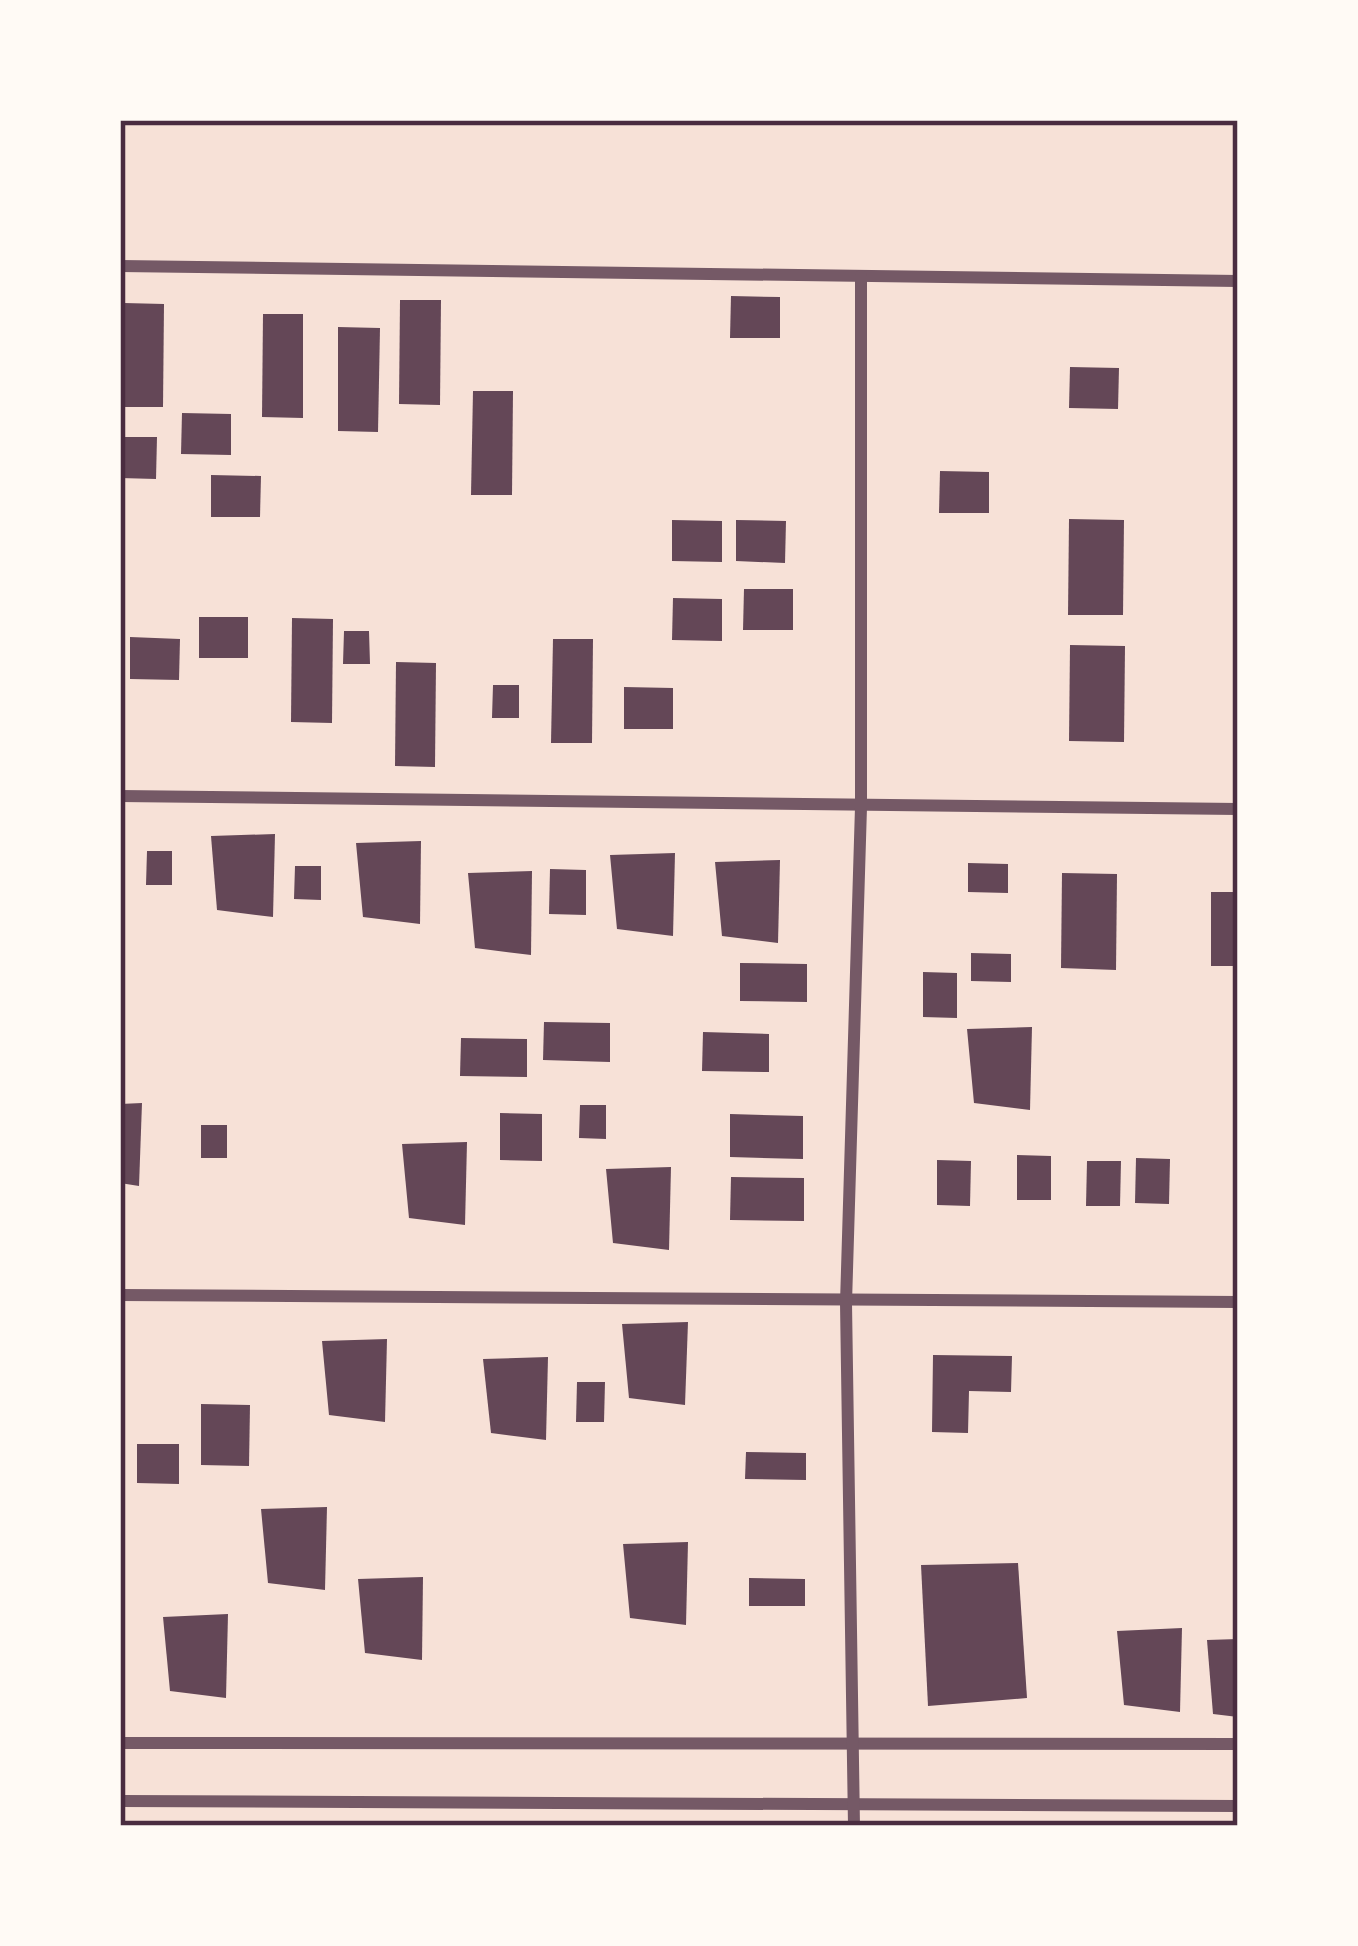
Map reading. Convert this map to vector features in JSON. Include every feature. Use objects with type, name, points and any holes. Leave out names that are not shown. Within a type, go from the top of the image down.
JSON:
[{"type":"street","points":[[120,266],[1238,280]]},
{"type":"street","points":[[854,1826],[846,1303],[861,807],[861,276]]},
{"type":"street","points":[[120,796],[1238,809]]},
{"type":"street","points":[[120,1295],[1238,1303]]},
{"type":"street","points":[[120,1744],[1238,1744]]},
{"type":"street","points":[[120,1801],[1238,1806]]},
{"type":"building","points":[[731,296],[780,297],[780,338],[730,338]]},
{"type":"building","points":[[400,300],[441,300],[440,405],[399,404]]},
{"type":"building","points":[[124,303],[164,304],[163,407],[123,407]]},
{"type":"building","points":[[263,314],[303,314],[303,418],[262,417]]},
{"type":"building","points":[[338,327],[380,328],[378,432],[338,431]]},
{"type":"building","points":[[1070,367],[1119,368],[1118,409],[1069,408]]},
{"type":"building","points":[[473,391],[513,391],[512,495],[471,495]]},
{"type":"building","points":[[182,413],[231,414],[231,455],[181,454]]},
{"type":"building","points":[[120,437],[157,437],[156,479],[120,478]]},
{"type":"building","points":[[940,471],[989,472],[989,513],[939,513]]},
{"type":"building","points":[[211,475],[261,476],[260,517],[211,517]]},
{"type":"building","points":[[1069,519],[1124,520],[1123,615],[1068,615]]},
{"type":"building","points":[[672,520],[722,521],[722,562],[672,561]]},
{"type":"building","points":[[736,520],[786,521],[785,563],[736,561]]},
{"type":"building","points":[[744,589],[793,589],[793,630],[743,630]]},
{"type":"building","points":[[673,598],[722,599],[722,641],[672,640]]},
{"type":"building","points":[[199,617],[248,617],[248,658],[199,658]]},
{"type":"building","points":[[292,618],[333,619],[332,723],[291,722]]},
{"type":"building","points":[[344,631],[369,631],[370,664],[343,664]]},
{"type":"building","points":[[130,637],[180,639],[179,680],[130,679]]},
{"type":"building","points":[[553,639],[593,639],[592,743],[551,743]]},
{"type":"building","points":[[1070,645],[1125,646],[1124,742],[1069,741]]},
{"type":"building","points":[[396,662],[436,663],[435,767],[395,766]]},
{"type":"building","points":[[493,685],[519,685],[519,718],[492,718]]},
{"type":"building","points":[[624,687],[673,688],[673,729],[624,729]]},
{"type":"building","points":[[275,834],[273,917],[217,910],[211,836]]},
{"type":"building","points":[[421,841],[420,924],[363,917],[356,843]]},
{"type":"building","points":[[147,851],[172,851],[172,885],[146,885]]},
{"type":"building","points":[[675,853],[673,936],[617,929],[610,855]]},
{"type":"building","points":[[780,860],[778,943],[722,936],[715,862]]},
{"type":"building","points":[[968,863],[1008,864],[1008,893],[968,892]]},
{"type":"building","points":[[295,866],[321,866],[321,900],[294,899]]},
{"type":"building","points":[[550,869],[586,870],[586,915],[549,914]]},
{"type":"building","points":[[532,871],[531,955],[475,948],[468,873]]},
{"type":"building","points":[[1062,873],[1117,874],[1116,970],[1061,968]]},
{"type":"building","points":[[1211,892],[1235,892],[1234,966],[1211,966]]},
{"type":"building","points":[[971,953],[1011,954],[1011,982],[971,981]]},
{"type":"building","points":[[740,963],[807,964],[807,1002],[740,1001]]},
{"type":"building","points":[[923,972],[957,973],[957,1018],[923,1017]]},
{"type":"building","points":[[544,1022],[610,1023],[610,1062],[543,1060]]},
{"type":"building","points":[[1032,1027],[1030,1110],[974,1103],[967,1029]]},
{"type":"building","points":[[703,1032],[769,1034],[769,1072],[702,1071]]},
{"type":"building","points":[[461,1038],[527,1039],[527,1077],[460,1076]]},
{"type":"building","points":[[142,1103],[139,1186],[120,1183],[120,1104]]},
{"type":"building","points":[[580,1105],[606,1105],[606,1139],[579,1138]]},
{"type":"building","points":[[500,1113],[542,1114],[542,1161],[500,1160]]},
{"type":"building","points":[[730,1114],[803,1116],[803,1159],[730,1157]]},
{"type":"building","points":[[201,1125],[227,1125],[227,1158],[201,1158]]},
{"type":"building","points":[[467,1142],[465,1225],[409,1218],[402,1144]]},
{"type":"building","points":[[1017,1155],[1051,1156],[1051,1200],[1017,1200]]},
{"type":"building","points":[[1136,1158],[1170,1159],[1169,1204],[1135,1203]]},
{"type":"building","points":[[937,1160],[971,1161],[970,1206],[937,1205]]},
{"type":"building","points":[[1087,1161],[1121,1161],[1120,1206],[1086,1206]]},
{"type":"building","points":[[671,1167],[669,1250],[613,1243],[606,1169]]},
{"type":"building","points":[[731,1177],[804,1178],[804,1221],[730,1220]]},
{"type":"building","points":[[688,1322],[685,1405],[629,1398],[622,1324]]},
{"type":"building","points":[[387,1339],[385,1422],[329,1415],[322,1341]]},
{"type":"building","points":[[933,1355],[1012,1356],[1011,1392],[969,1391],[968,1433],[932,1432]]},
{"type":"building","points":[[548,1357],[546,1440],[491,1433],[483,1359]]},
{"type":"building","points":[[577,1382],[605,1382],[604,1422],[576,1422]]},
{"type":"building","points":[[201,1404],[250,1405],[249,1466],[201,1465]]},
{"type":"building","points":[[137,1444],[179,1444],[179,1484],[137,1483]]},
{"type":"building","points":[[746,1452],[806,1453],[806,1480],[745,1479]]},
{"type":"building","points":[[327,1507],[325,1590],[268,1583],[261,1509]]},
{"type":"building","points":[[688,1542],[686,1625],[630,1618],[623,1544]]},
{"type":"building","points":[[1018,1563],[1027,1698],[928,1706],[921,1565]]},
{"type":"building","points":[[423,1577],[422,1660],[365,1653],[358,1579]]},
{"type":"building","points":[[749,1578],[805,1579],[805,1606],[749,1606]]},
{"type":"building","points":[[228,1614],[226,1698],[170,1691],[163,1617]]},
{"type":"building","points":[[1182,1628],[1180,1712],[1124,1705],[1117,1631]]},
{"type":"building","points":[[1238,1639],[1238,1717],[1213,1714],[1207,1640]]}]
